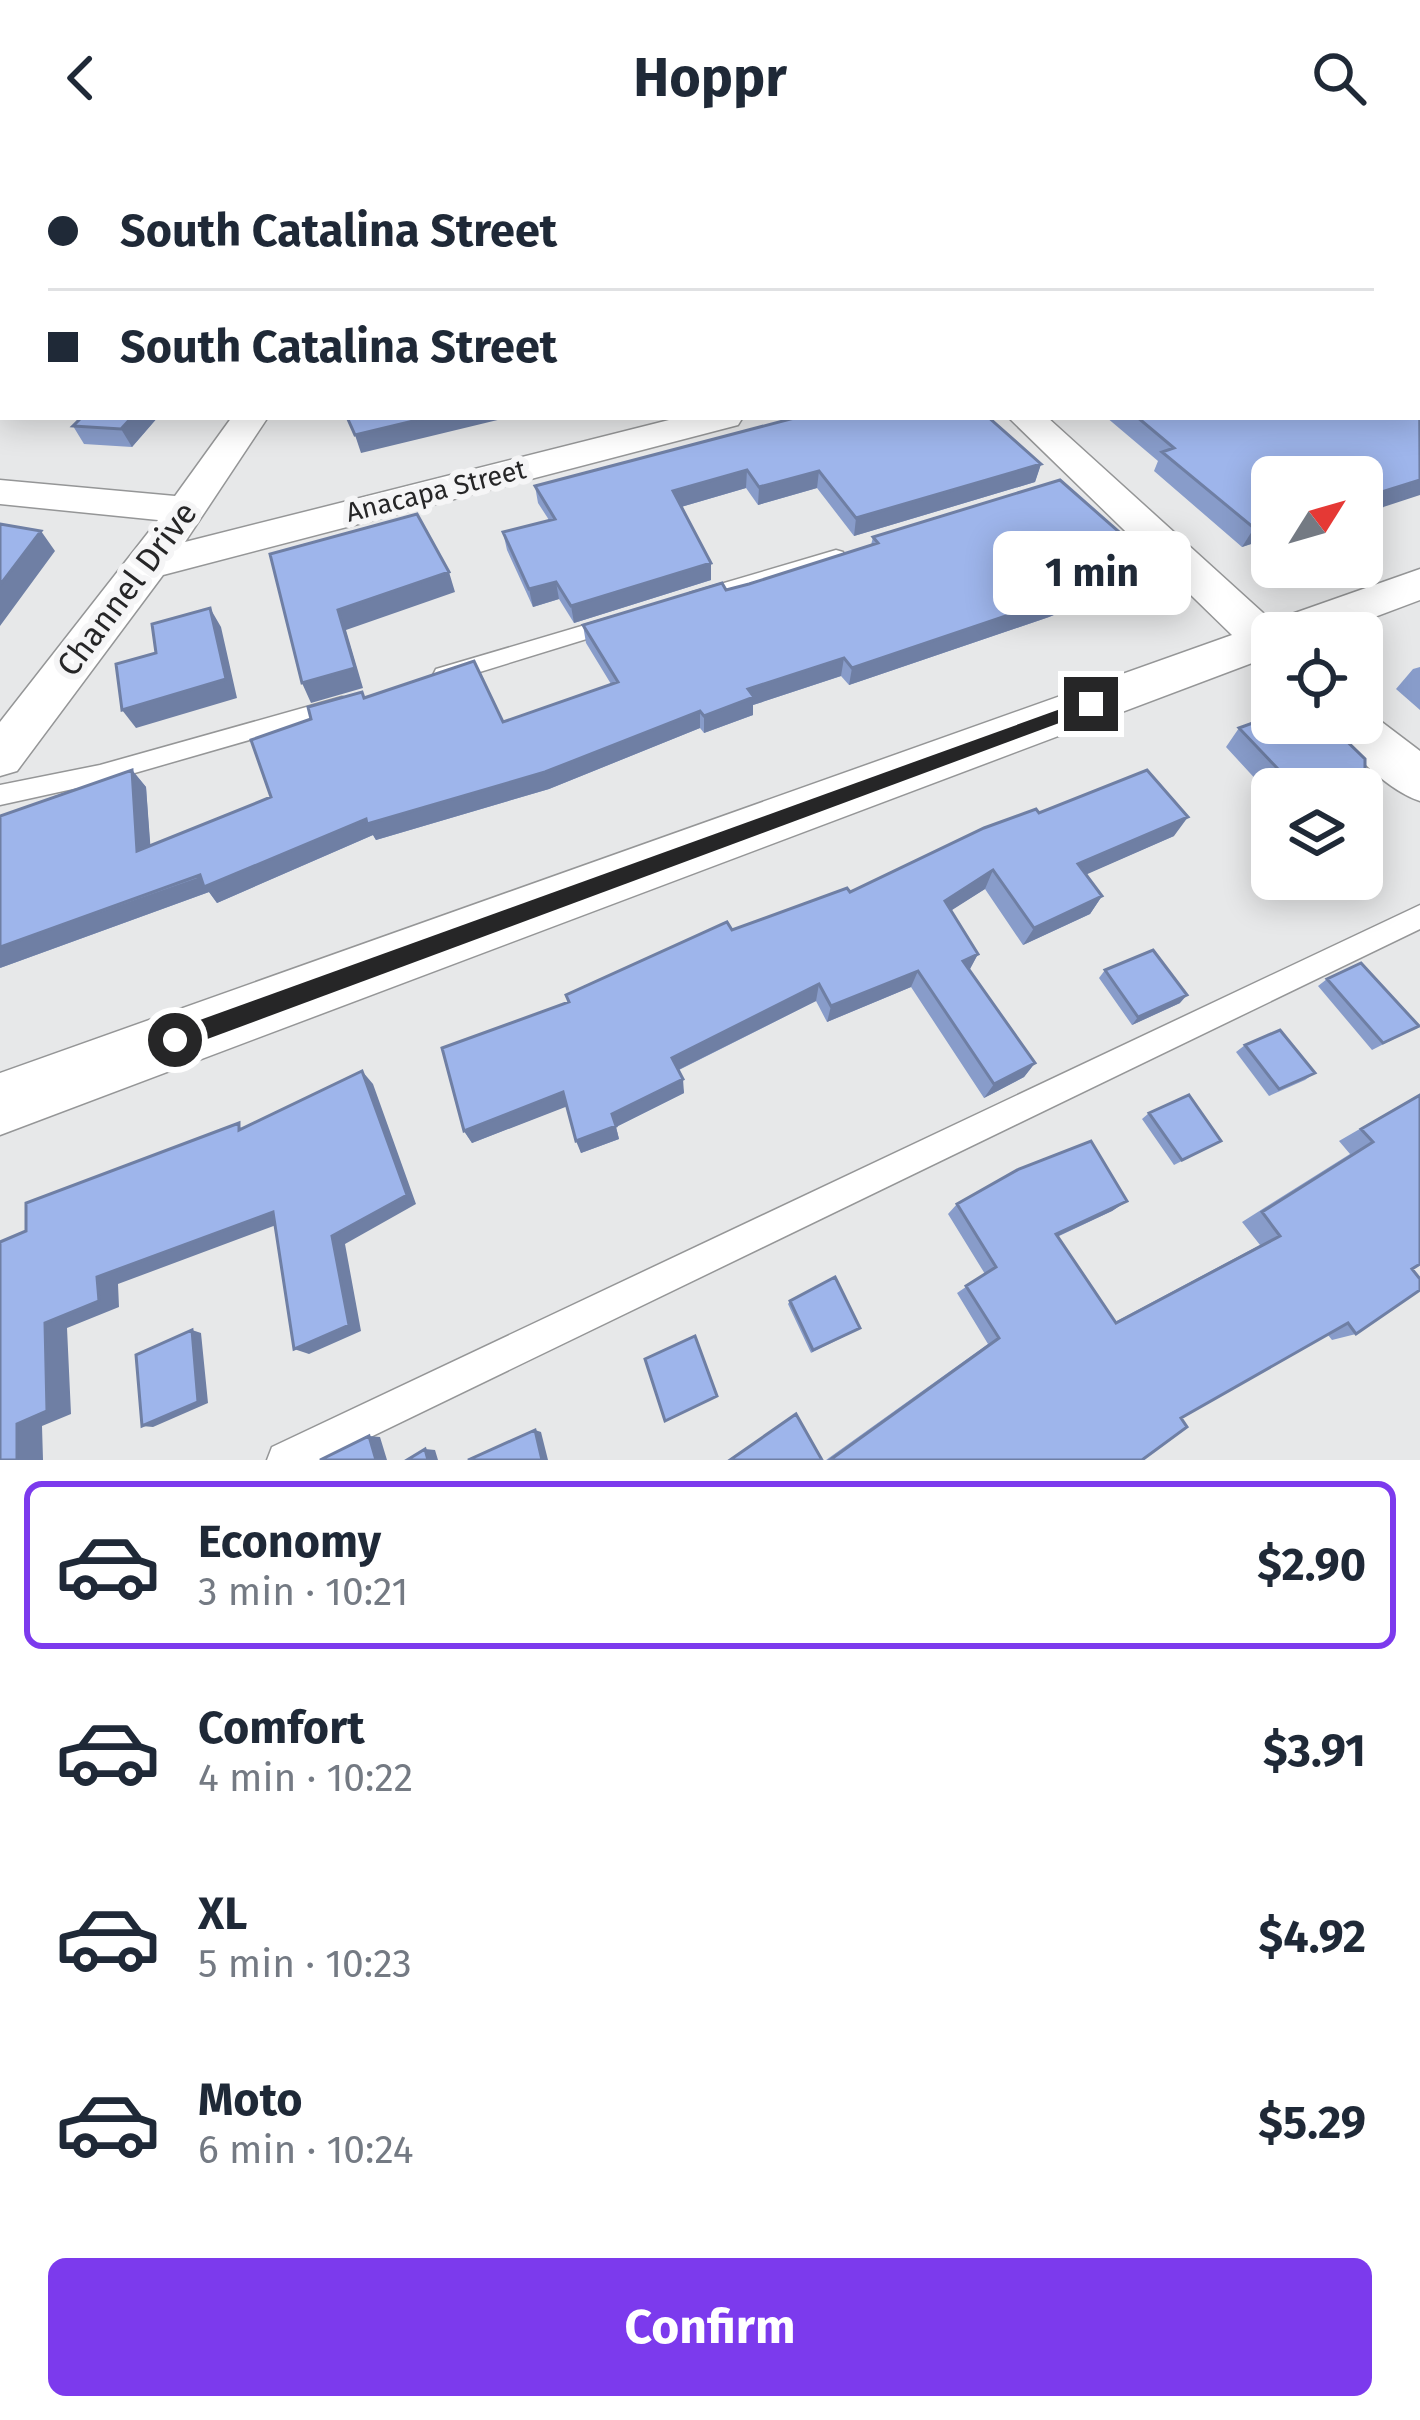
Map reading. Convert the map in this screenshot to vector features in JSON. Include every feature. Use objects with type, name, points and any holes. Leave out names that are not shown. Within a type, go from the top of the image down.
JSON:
[{"type":"street","name":"Channel Drive","points":[[0,757],[148,565],[248,420]]},
{"type":"street","name":"Anacapa Street","points":[[148,565],[713,420]]},
{"type":"street","points":[[1028,420],[1079,481],[1251,621]]},
{"type":"street","points":[[0,492],[188,510]]},
{"type":"street","points":[[1347,612],[1420,584]]},
{"type":"street","points":[[0,1104],[1251,648]]},
{"type":"street","points":[[1379,744],[1420,781]]},
{"type":"lane","points":[[671,606],[866,548]]},
{"type":"lane","points":[[426,680],[627,620]]},
{"type":"lane","points":[[0,795],[100,774],[359,700]]},
{"type":"lane","points":[[285,1460],[1420,916]]},
{"type":"building","points":[[79,420],[129,420],[121,429],[73,426]]},
{"type":"building","points":[[348,420],[418,420],[355,435]]},
{"type":"building","points":[[787,420],[991,420],[1041,464],[856,518],[819,471],[759,487],[747,470],[673,491],[711,563],[571,606],[556,582],[529,589],[503,532],[555,519],[535,486]]},
{"type":"building","points":[[1141,420],[1420,420],[1420,480],[1383,492],[1383,456],[1251,456],[1251,526],[1162,452],[1174,448]]},
{"type":"building","points":[[1060,480],[1151,560],[1056,599],[852,668],[844,658],[748,689],[754,697],[704,716],[700,711],[545,772],[367,824],[366,819],[204,887],[200,875],[0,947],[0,816],[132,770],[137,851],[271,797],[251,740],[311,719],[308,707],[362,692],[364,698],[474,661],[503,722],[618,682],[583,625],[722,583],[726,590],[749,584],[878,543],[873,537]]},
{"type":"building","points":[[417,514],[449,572],[338,610],[355,668],[302,683],[270,554]]},
{"type":"building","points":[[0,524],[41,531],[0,585]]},
{"type":"building","points":[[210,608],[226,679],[122,710],[116,664],[156,653],[152,624]]},
{"type":"building","points":[[1251,724],[1251,741],[1239,728]]},
{"type":"building","points":[[1254,744],[1350,744],[1365,759],[1365,768],[1277,768]]},
{"type":"building","points":[[1147,770],[1188,817],[1078,864],[1102,896],[1034,928],[993,870],[945,901],[978,954],[963,961],[1035,1063],[994,1084],[918,971],[831,1006],[819,984],[672,1058],[683,1079],[612,1114],[616,1126],[576,1141],[563,1092],[464,1131],[442,1048],[569,1002],[566,995],[727,922],[732,930],[847,888],[850,892],[984,828],[1036,809],[1039,813]]},
{"type":"building","points":[[1153,950],[1187,995],[1138,1017],[1105,970]]},
{"type":"building","points":[[1361,963],[1419,1026],[1383,1043],[1327,979]]},
{"type":"building","points":[[1280,1030],[1315,1073],[1279,1089],[1245,1045]]},
{"type":"building","points":[[362,1071],[407,1195],[332,1236],[349,1325],[294,1349],[273,1212],[97,1277],[99,1301],[45,1323],[47,1411],[17,1424],[17,1460],[0,1460],[0,1242],[26,1231],[26,1203],[239,1123],[239,1130]]},
{"type":"building","points":[[1189,1095],[1221,1141],[1182,1160],[1149,1113]]},
{"type":"building","points":[[1420,1095],[1420,1264],[1412,1269],[1420,1279],[1420,1290],[1356,1334],[1348,1323],[1181,1418],[1187,1427],[1142,1460],[830,1460],[999,1338],[966,1286],[996,1267],[957,1204],[1019,1169],[1091,1141],[1127,1201],[1056,1234],[1116,1323],[1280,1236],[1262,1212],[1373,1142],[1361,1129]]},
{"type":"building","points":[[835,1277],[860,1328],[813,1350],[790,1301]]},
{"type":"building","points":[[192,1330],[198,1402],[142,1426],[136,1355]]},
{"type":"building","points":[[695,1336],[717,1396],[665,1421],[645,1359]]},
{"type":"building","points":[[796,1414],[822,1460],[730,1460]]},
{"type":"building","points":[[535,1430],[542,1460],[468,1460]]},
{"type":"building","points":[[369,1436],[376,1460],[320,1460]]},
{"type":"building","points":[[425,1449],[428,1460],[407,1460]]},
{"type":"route","points":[[175,1040],[1091,704]]}]
